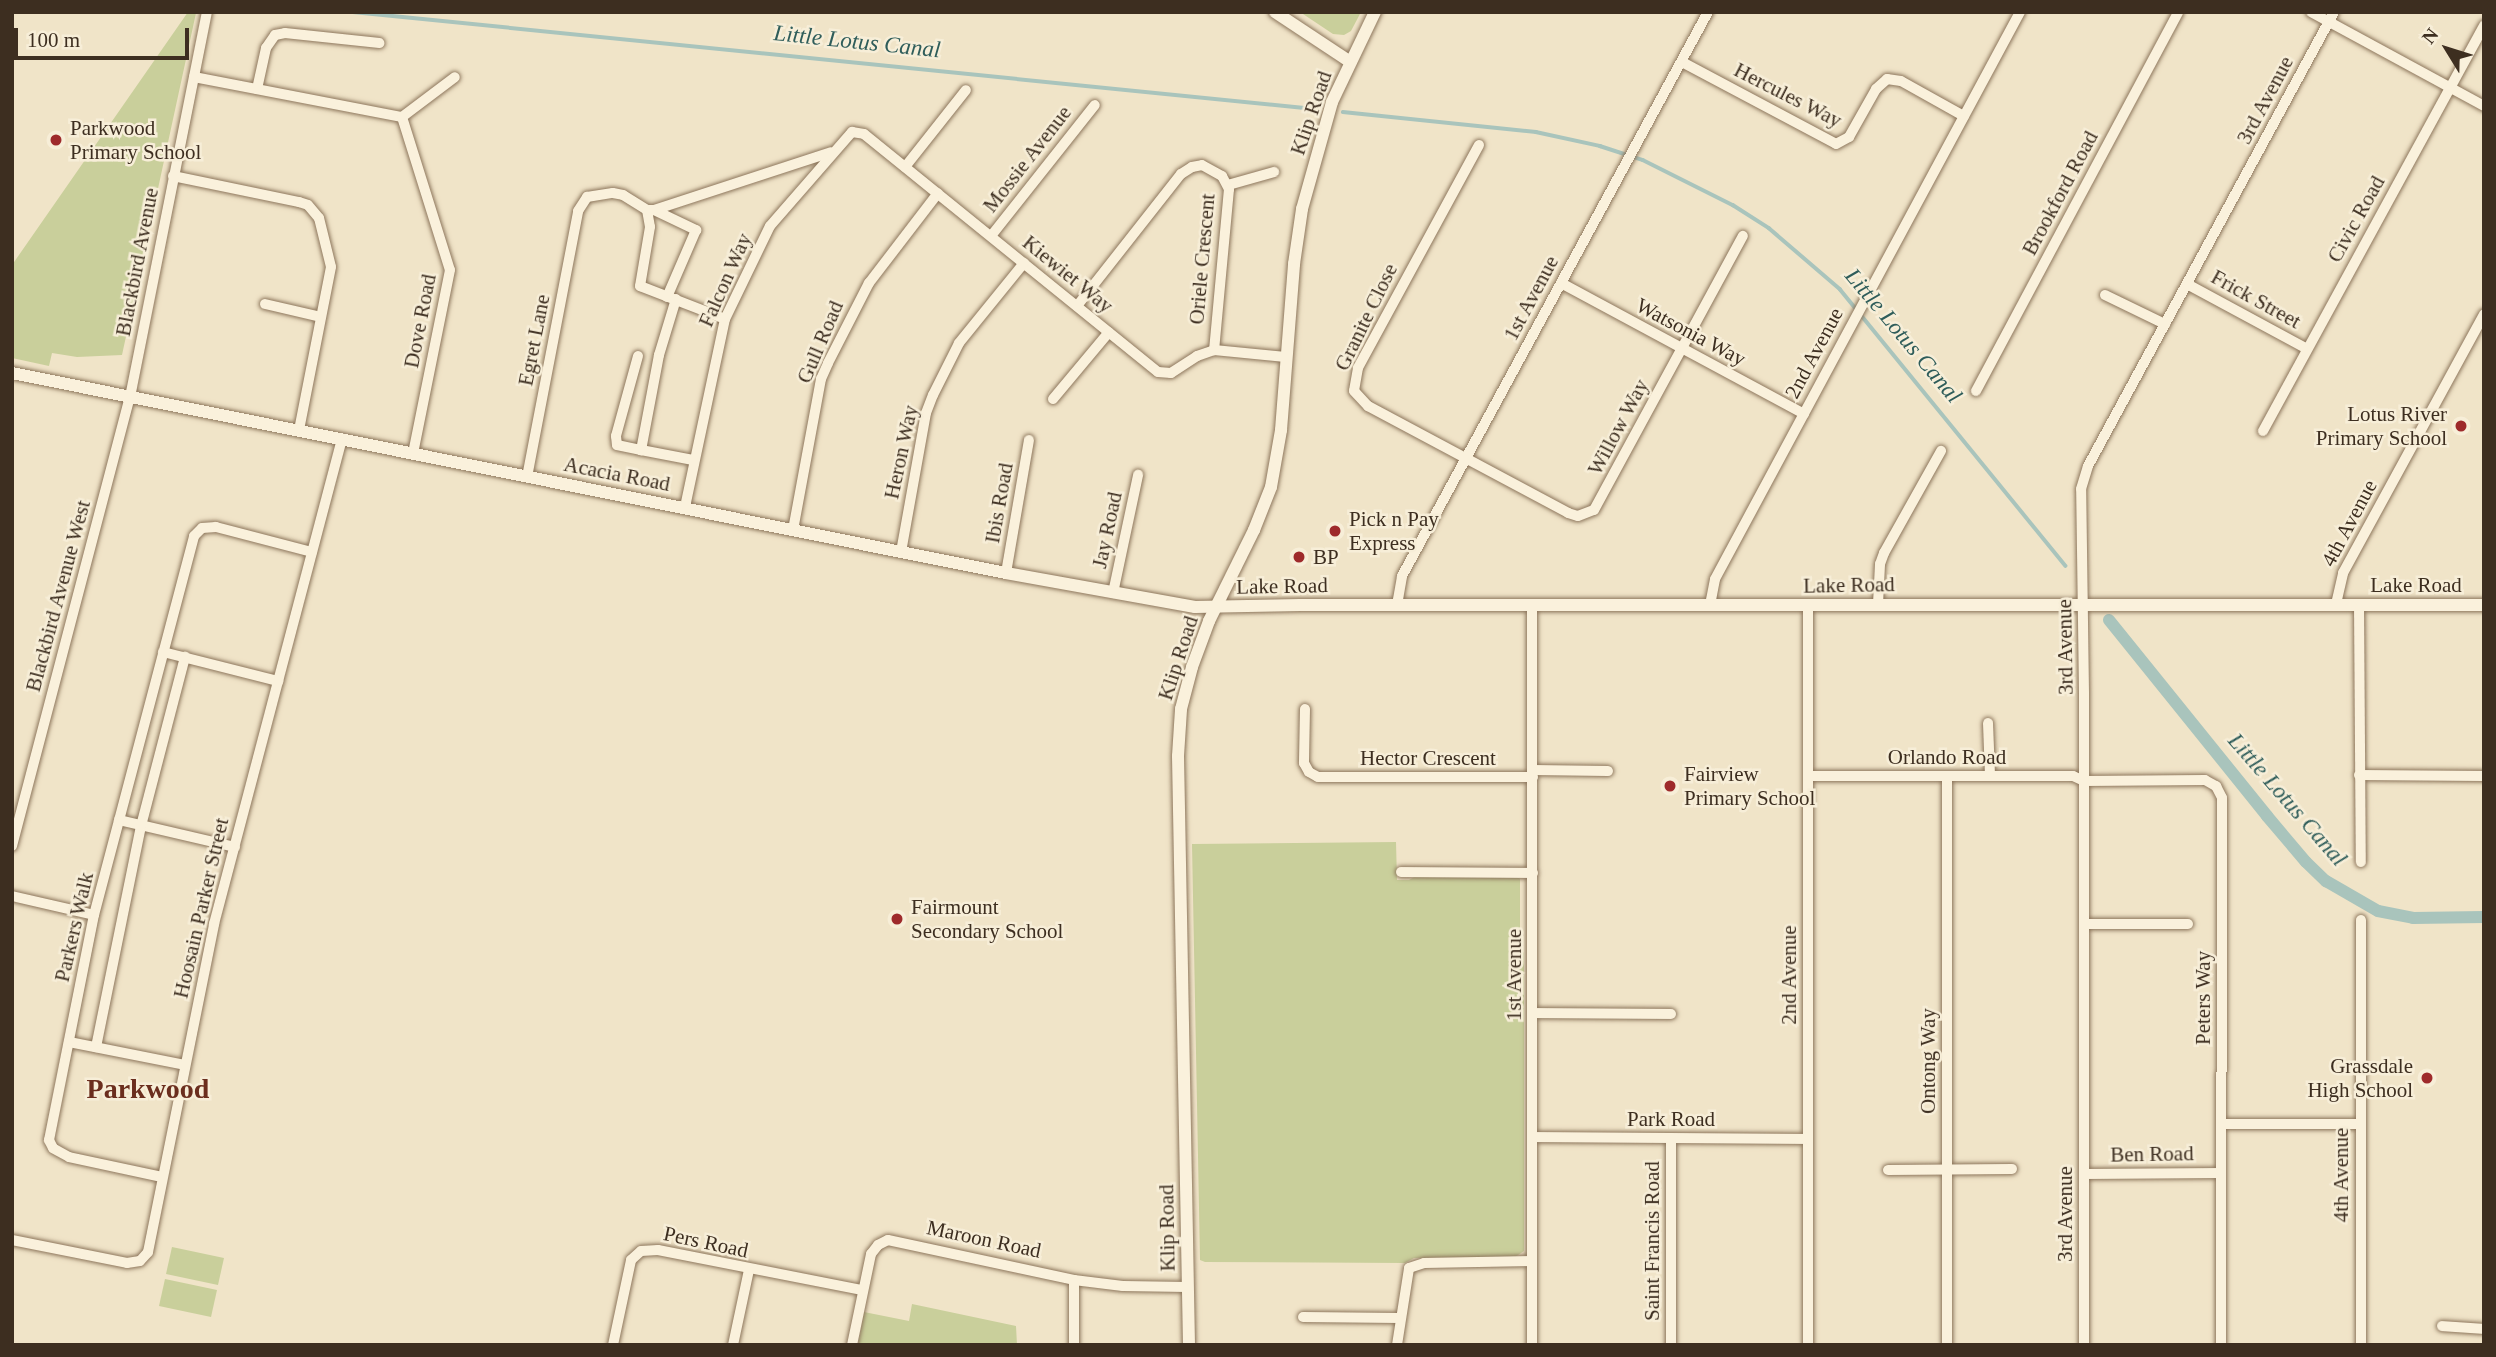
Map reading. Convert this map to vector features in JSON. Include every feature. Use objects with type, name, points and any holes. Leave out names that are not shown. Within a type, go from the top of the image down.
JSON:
[{"type":"street","name":"Blackbird Avenue","points":[[130,397],[206,12]]},
{"type":"street","points":[[1275,12],[1349,61]]},
{"type":"street","name":"Klip Road","points":[[1189,1345],[1179,729],[1187,680],[1215,607],[1254,530],[1271,486],[1281,430],[1297,237],[1324,125],[1349,61],[1375,12]]},
{"type":"street","name":"1st Avenue","points":[[1397,605],[1402,576],[1708,12]]},
{"type":"street","name":"2nd Avenue","points":[[1710,605],[1715,579],[2020,12]]},
{"type":"street","name":"Brookford Road","points":[[1976,391],[2178,12]]},
{"type":"street","points":[[2311,12],[2332,17],[2484,106]]},
{"type":"street","name":"3rd Avenue","points":[[2084,1345],[2083,478],[2332,17]]},
{"type":"street","name":"Civic Road","points":[[2263,431],[2484,24]]},
{"type":"street","points":[[257,89],[265,48],[275,35],[285,33],[379,43]]},
{"type":"street","name":"Hercules Way","points":[[1682,62],[1836,144],[1849,138],[1876,89],[1887,79],[1901,81],[1964,116]]},
{"type":"street","points":[[194,77],[402,117],[455,77]]},
{"type":"street","points":[[905,167],[966,90]]},
{"type":"street","name":"Mossie Avenue","points":[[990,236],[1094,105]]},
{"type":"street","name":"Dove Road","points":[[402,117],[450,270],[413,454]]},
{"type":"street","name":"Kiewiet Way","points":[[846,136],[852,132],[864,134],[1164,374],[1214,350]]},
{"type":"street","name":"Falcon Way","points":[[685,507],[725,319],[770,226],[846,136]]},
{"type":"street","name":"Granite Close","points":[[1467,458],[1368,406],[1353,391],[1353,380],[1479,145]]},
{"type":"street","points":[[650,210],[832,151]]},
{"type":"street","name":"Oriele Crescent","points":[[1077,306],[1181,174],[1192,167],[1202,165],[1222,176],[1228,185],[1230,201],[1214,350]]},
{"type":"street","points":[[1228,185],[1273,172]]},
{"type":"street","points":[[173,176],[299,202],[314,209],[331,258],[299,430]]},
{"type":"street","name":"Egret Lane","points":[[527,477],[578,211],[586,197],[612,193],[623,195],[650,210]]},
{"type":"street","name":"Gull Road","points":[[793,530],[821,379],[869,283],[938,193]]},
{"type":"street","points":[[641,450],[671,298],[696,230],[650,210]]},
{"type":"street","points":[[650,210],[650,227],[639,284],[646,290],[725,319]]},
{"type":"street","name":"Willow Way","points":[[1467,458],[1568,513],[1586,514],[1594,510],[1743,236]]},
{"type":"street","name":"Heron Way","points":[[901,552],[926,413],[933,394],[959,343],[1024,263]]},
{"type":"street","name":"Watsonia Way","points":[[1560,283],[1804,414]]},
{"type":"street","name":"Frick Street","points":[[2187,284],[2307,349]]},
{"type":"street","points":[[2105,295],[2165,324]]},
{"type":"street","points":[[265,304],[321,317]]},
{"type":"street","name":"4th Avenue","points":[[2336,604],[2343,573],[2484,314]]},
{"type":"street","points":[[1053,399],[1109,332]]},
{"type":"street","points":[[1214,350],[1286,357]]},
{"type":"street","points":[[638,356],[616,436],[617,445],[693,460]]},
{"type":"street","name":"Acacia Road","points":[[12,373],[1006,573],[1195,607],[1215,607]]},
{"type":"street","name":"Blackbird Avenue West","points":[[12,845],[130,397]]},
{"type":"street","name":"Hoosain Parker Street","points":[[12,1240],[127,1263],[140,1261],[148,1252],[215,924],[342,439]]},
{"type":"street","name":"Ibis Road","points":[[1006,573],[1029,440]]},
{"type":"street","points":[[1878,604],[1880,564],[1884,553],[1941,451]]},
{"type":"street","name":"Jay Road","points":[[1113,593],[1138,475]]},
{"type":"street","name":"Parkers Walk","points":[[162,1177],[69,1157],[52,1148],[51,1130],[94,915],[190,545],[198,531],[216,527],[312,552]]},
{"type":"street","points":[[2359,604],[2361,862]]},
{"type":"street","name":"1st Avenue","points":[[1532,605],[1532,1345]]},
{"type":"street","name":"2nd Avenue","points":[[1808,605],[1808,1345]]},
{"type":"street","name":"Lake Road","points":[[1215,607],[2484,605]]},
{"type":"street","points":[[163,652],[278,681]]},
{"type":"street","points":[[96,1047],[141,826],[186,657]]},
{"type":"street","name":"Hector Crescent","points":[[1305,709],[1304,763],[1313,775],[1323,777],[1608,771]]},
{"type":"street","points":[[1988,723],[1990,775]]},
{"type":"street","points":[[2359,775],[2484,776]]},
{"type":"street","name":"Orlando Road","points":[[1808,776],[2073,776],[2084,781]]},
{"type":"street","name":"Ontong Way","points":[[1947,777],[1947,1345]]},
{"type":"street","name":"Peters Way","points":[[2084,781],[2205,780],[2220,792],[2223,1124],[2221,1345]]},
{"type":"street","points":[[119,820],[234,847]]},
{"type":"street","points":[[1401,873],[1533,873]]},
{"type":"street","points":[[12,896],[94,915]]},
{"type":"street","name":"4th Avenue","points":[[2361,920],[2361,1345]]},
{"type":"street","points":[[2084,925],[2188,924]]},
{"type":"street","points":[[1533,1013],[1671,1014]]},
{"type":"street","points":[[69,1042],[185,1065]]},
{"type":"street","points":[[2223,1124],[2360,1124]]},
{"type":"street","name":"Park Road","points":[[1534,1138],[1808,1139]]},
{"type":"street","name":"Saint Francis Road","points":[[1671,1138],[1671,1345]]},
{"type":"street","points":[[1888,1170],[2012,1169]]},
{"type":"street","name":"Ben Road","points":[[2084,1174],[2221,1173]]},
{"type":"street","name":"Maroon Road","points":[[852,1345],[862,1290],[873,1251],[888,1241],[1074,1280],[1142,1287],[1187,1287]]},
{"type":"street","name":"Pers Road","points":[[613,1345],[631,1260],[642,1251],[658,1250],[748,1270],[862,1290]]},
{"type":"street","points":[[1397,1345],[1406,1275],[1409,1268],[1417,1263],[1532,1261]]},
{"type":"street","points":[[733,1345],[748,1270]]},
{"type":"street","points":[[1074,1280],[1074,1345]]},
{"type":"street","points":[[1303,1317],[1399,1318]]},
{"type":"street","points":[[2442,1326],[2484,1329]]},
{"type":"green space","points":[[188,12],[196,13],[122,355],[77,357],[52,353],[49,366],[12,358],[12,265]]},
{"type":"green space","points":[[1300,12],[1361,12],[1351,31],[1344,35],[1333,34]]},
{"type":"green space","points":[[1396,842],[1397,880],[1409,880],[1416,876],[1517,876],[1520,879],[1520,948],[1524,953],[1524,1251],[1515,1257],[1414,1258],[1405,1263],[1200,1260],[1192,844]]},
{"type":"green space","points":[[172,1247],[224,1258],[218,1285],[166,1274]]},
{"type":"green space","points":[[165,1279],[217,1290],[211,1317],[159,1306]]},
{"type":"green space","points":[[912,1304],[1016,1326],[1017,1345],[858,1345],[864,1312],[909,1321]]},
{"type":"waterway","name":"Little Lotus Canal","points":[[353,12],[1314,109]]},
{"type":"waterway","name":"Little Lotus Canal","points":[[1343,112],[1536,132],[1600,146],[1643,160],[1733,205],[1769,228],[1840,289],[2066,566]]},
{"type":"waterway","name":"Little Lotus Canal","points":[[2109,620],[2267,816],[2326,881],[2378,911],[2413,918],[2484,917]]},
{"type":"place","name":"Parkwood Primary School","points":[[56,140]]},
{"type":"place","name":"Lotus River Primary School","points":[[2461,426]]},
{"type":"place","name":"Pick n Pay Express","points":[[1335,531]]},
{"type":"place","name":"BP","points":[[1299,557]]},
{"type":"place","name":"Fairview Primary School","points":[[1670,786]]},
{"type":"place","name":"Fairmount Secondary School","points":[[897,919]]},
{"type":"place","name":"Grassdale High School","points":[[2427,1078]]},
{"type":"district","name":"Parkwood","points":[[148,1089]]}]
